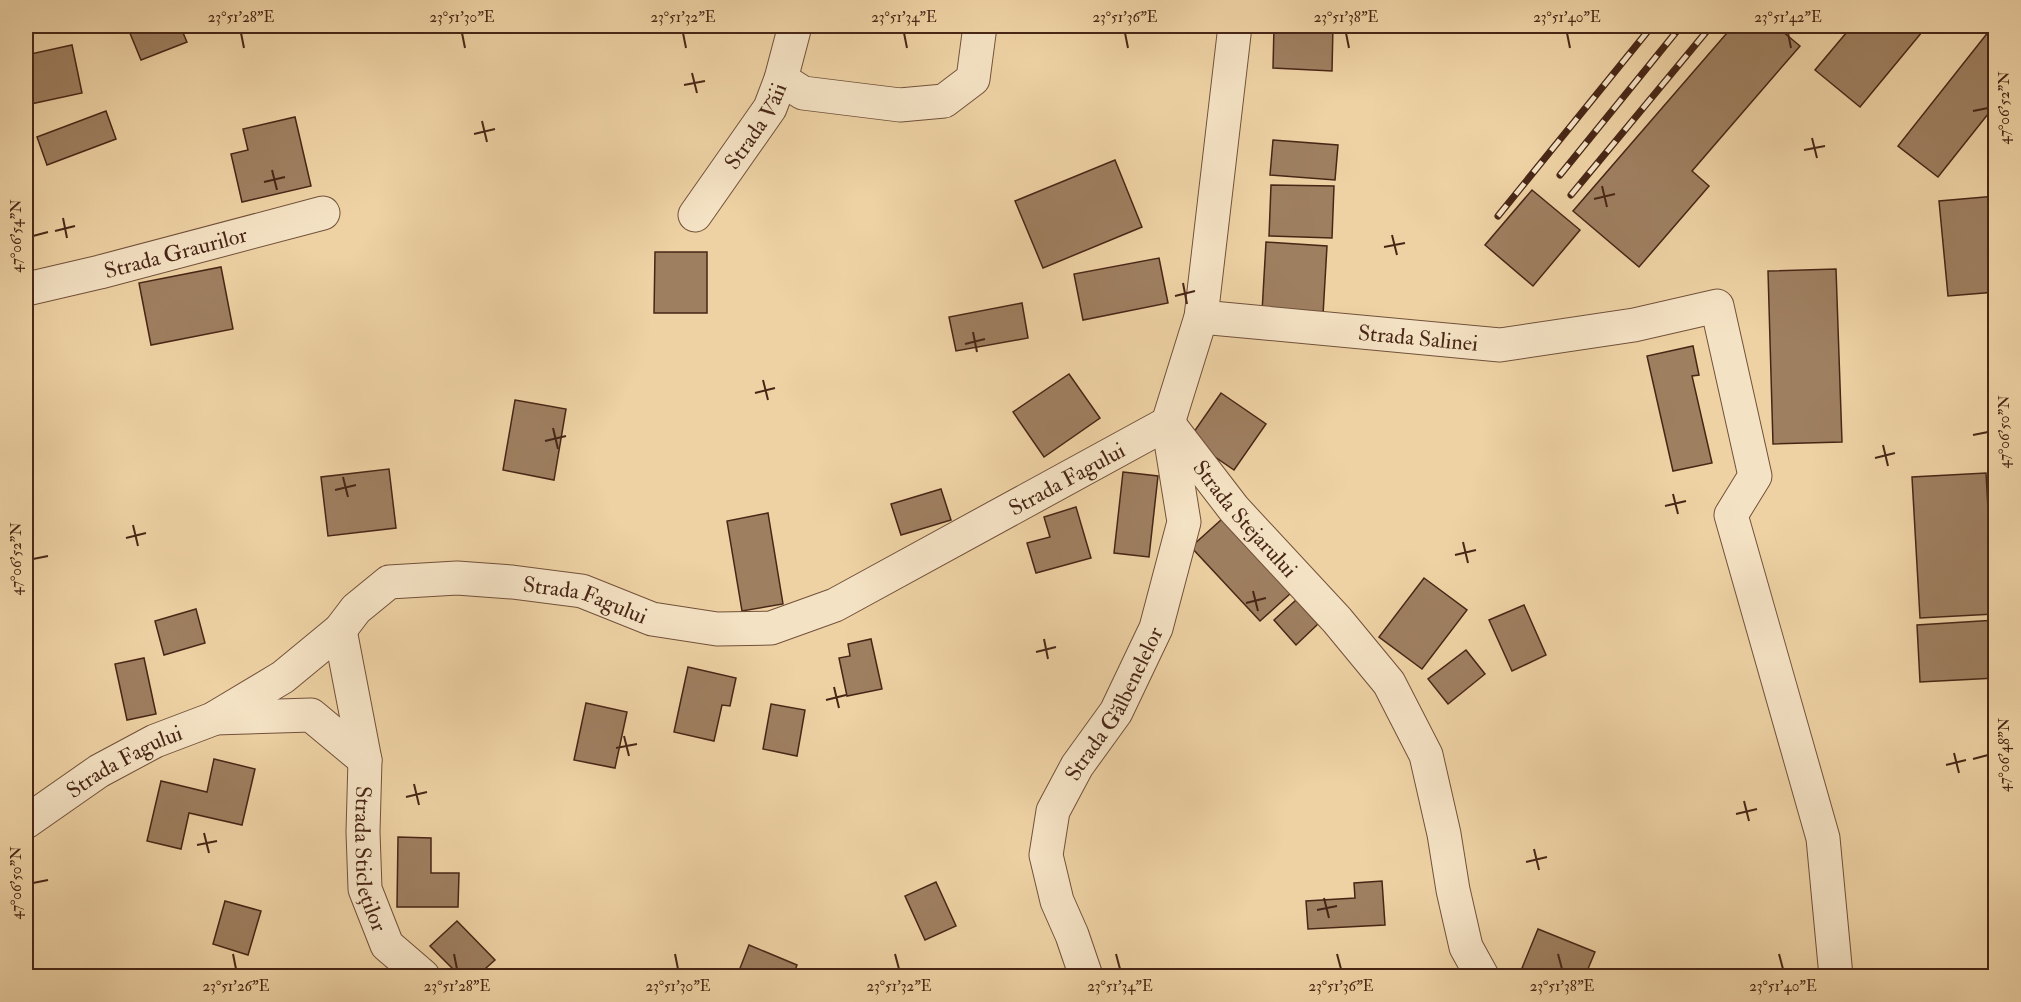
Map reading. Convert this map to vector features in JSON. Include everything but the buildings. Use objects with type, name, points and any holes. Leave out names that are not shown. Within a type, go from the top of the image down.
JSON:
[{"type":"street","name":"Strada Văii","points":[[694,215],[770,108],[781,79],[795,26]]},
{"type":"street","points":[[781,79],[803,93],[900,105],[944,101],[973,79],[981,26]]},
{"type":"street","points":[[1168,423],[1201,317],[1235,26]]},
{"type":"street","name":"Strada Graurilor","points":[[26,288],[100,273],[323,213]]},
{"type":"street","name":"Strada Salinei","points":[[1201,317],[1500,345],[1635,325],[1717,306],[1755,476],[1731,515],[1823,838],[1836,976]]},
{"type":"street","name":"Strada Fagului","points":[[26,822],[99,771],[155,741],[213,718],[282,677],[340,630],[356,609],[389,582],[458,578],[513,582],[582,591],[652,619],[717,629],[771,628],[835,605],[1168,423]]},
{"type":"street","name":"Strada Gălbenelelor","points":[[1086,976],[1057,901],[1046,855],[1053,811],[1077,766],[1116,712],[1156,628],[1184,522],[1168,423]]},
{"type":"street","name":"Strada Stejarului","points":[[1168,423],[1234,509],[1337,620],[1389,683],[1426,755],[1466,947],[1482,976]]},
{"type":"street","name":"Strada Sticleților","points":[[340,630],[365,760],[363,832],[365,889],[387,945],[423,976]]},
{"type":"street","name":"Strada Sticleților","points":[[213,718],[311,715],[365,760]]},
{"type":"railway","points":[[1498,216],[1652,26]]},
{"type":"railway","points":[[1560,175],[1681,26]]},
{"type":"railway","points":[[1571,195],[1711,26]]}]
